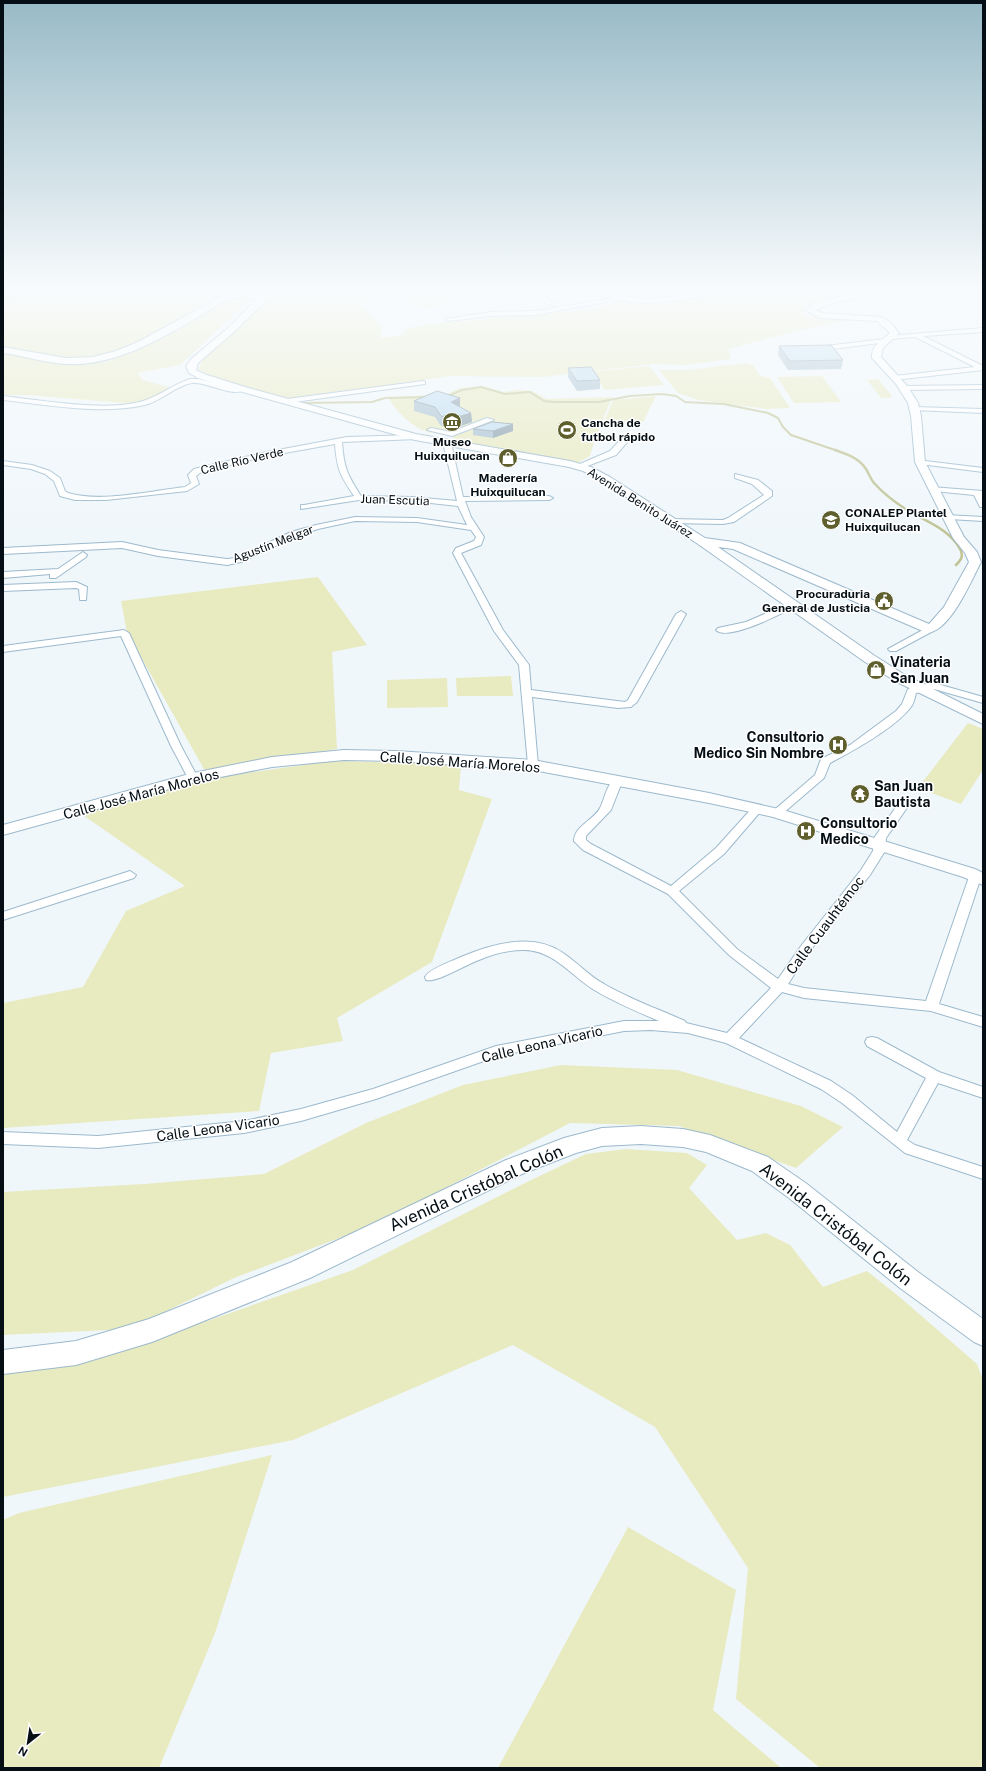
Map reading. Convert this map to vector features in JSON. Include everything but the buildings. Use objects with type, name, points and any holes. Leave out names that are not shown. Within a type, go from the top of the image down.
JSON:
[{"type":"main road","name":"Avenida Benito Juárez","points":[[192,370],[201,376],[242,389],[290,400],[415,437],[447,444],[579,466],[606,479],[702,541],[870,659],[919,688],[983,720]]},
{"type":"main road","points":[[702,541],[740,547],[930,629],[936,626],[948,610],[975,562],[974,557],[959,538],[920,462],[914,409],[903,388],[887,370]]},
{"type":"main road","name":"Calle José María Morelos","points":[[3,830],[193,778],[272,762],[344,755],[396,756],[533,765],[777,813],[969,873],[979,879]]},
{"type":"main road","name":"Avenida Cristóbal Colón","points":[[3,1362],[76,1353],[152,1330],[301,1270],[514,1168],[572,1145],[602,1137],[641,1135],[683,1138],[710,1144],[760,1164],[804,1196],[909,1280],[983,1334]]},
{"type":"street","points":[[894,378],[968,370]]},
{"type":"street","points":[[3,398],[108,408],[130,406],[148,402],[190,382],[198,381],[229,389],[242,389]]},
{"type":"street","points":[[290,400],[423,383]]},
{"type":"street","points":[[903,388],[983,387]]},
{"type":"street","points":[[914,409],[983,411]]},
{"type":"street","points":[[431,430],[452,434],[490,420]]},
{"type":"street","name":"Calle Río Verde","points":[[3,463],[24,466],[52,474],[58,480],[62,493],[65,495],[74,498],[91,499],[186,489],[195,484],[192,475],[193,473],[262,454],[361,437],[395,439],[415,437]]},
{"type":"street","points":[[579,466],[613,453],[625,440]]},
{"type":"street","points":[[338,441],[340,465],[343,474],[359,498]]},
{"type":"street","points":[[447,444],[461,501],[472,528],[480,538],[478,543],[459,550],[457,553],[499,631],[524,665],[528,693],[533,765]]},
{"type":"street","points":[[920,462],[983,470]]},
{"type":"street","points":[[669,521],[723,522],[731,520],[768,496],[768,490],[763,486],[738,476]]},
{"type":"street","points":[[934,489],[980,493],[983,505]]},
{"type":"street","name":"Juan Escutia","points":[[304,507],[359,498],[461,501],[511,497],[549,498]]},
{"type":"street","points":[[949,517],[983,519]]},
{"type":"street","name":"Agustín Melgar","points":[[3,551],[122,545],[158,553],[227,562],[238,560],[294,534],[316,527],[356,519],[417,520],[472,528]]},
{"type":"street","points":[[39,586],[83,554]]},
{"type":"street","points":[[3,575],[60,571]]},
{"type":"street","points":[[3,588],[76,585],[83,587],[83,598]]},
{"type":"street","points":[[722,630],[735,629],[751,624],[792,605]]},
{"type":"street","points":[[528,693],[618,705],[632,702],[680,614]]},
{"type":"street","points":[[893,649],[930,629]]},
{"type":"street","points":[[3,648],[123,632],[176,746],[193,778]]},
{"type":"street","points":[[777,813],[820,776],[826,761],[854,747],[900,713],[907,705],[912,692],[919,688],[934,686],[983,700]]},
{"type":"street","points":[[617,782],[605,810],[580,835],[580,841],[587,847],[672,891],[733,952],[779,987],[804,993],[931,1006],[983,1022]]},
{"type":"street","name":"Calle Cuauhtémoc","points":[[730,1039],[779,987],[804,949],[866,872],[879,851],[880,838],[905,802]]},
{"type":"street","points":[[672,891],[720,851],[757,809]]},
{"type":"street","points":[[3,916],[130,875]]},
{"type":"street","points":[[931,1006],[979,879]]},
{"type":"street","points":[[431,977],[456,963],[483,952],[526,946],[543,948],[555,953],[588,980],[608,993],[688,1028]]},
{"type":"street","name":"Calle Leona Vicario","points":[[3,1138],[98,1142],[244,1127],[301,1115],[376,1094],[496,1051],[624,1026],[651,1026],[688,1028],[730,1039],[826,1085],[865,1112],[899,1142],[922,1154],[983,1173]]},
{"type":"street","points":[[872,1042],[934,1076],[983,1093]]},
{"type":"street","points":[[899,1142],[934,1076]]},
{"type":"green space","points":[[3,370],[155,370],[137,373],[143,380],[171,388],[137,404],[27,395],[3,395]]},
{"type":"green space","points":[[199,370],[605,370],[543,377],[450,376],[283,400],[222,381]]},
{"type":"green space","points":[[614,370],[652,370],[664,385],[605,390],[592,372]]},
{"type":"green space","points":[[659,370],[756,370],[760,376],[770,378],[790,408],[767,409],[698,400],[678,393]]},
{"type":"green space","points":[[822,376],[841,402],[794,403],[777,377]]},
{"type":"green space","points":[[878,379],[892,396],[890,398],[881,398],[867,380]]},
{"type":"green space","points":[[483,386],[504,392],[517,390],[532,391],[547,399],[612,397],[590,456],[577,463],[452,442],[453,437],[450,435],[428,432],[409,422],[396,409],[389,399],[394,397],[447,394],[460,388]]},
{"type":"green space","points":[[656,396],[643,422],[604,422],[613,400]]},
{"type":"green space","points":[[318,577],[367,645],[332,652],[337,749],[205,771],[127,632],[121,601]]},
{"type":"green space","points":[[511,676],[513,696],[457,696],[456,678]]},
{"type":"green space","points":[[447,678],[448,707],[387,708],[387,680]]},
{"type":"green space","points":[[968,723],[983,729],[983,770],[961,804],[918,788]]},
{"type":"green space","points":[[331,761],[461,764],[459,790],[492,799],[432,962],[337,1018],[343,1041],[271,1053],[259,1111],[3,1128],[3,1003],[83,987],[126,911],[185,886],[80,813],[197,780]]},
{"type":"green space","points":[[561,1065],[677,1070],[801,1106],[843,1127],[796,1168],[679,1126],[570,1123],[376,1224],[234,1278],[130,1329],[3,1335],[3,1192],[144,1184],[264,1174],[366,1123],[463,1085]]},
{"type":"green space","points":[[626,1149],[687,1153],[707,1165],[689,1188],[737,1240],[766,1233],[790,1245],[823,1287],[867,1271],[902,1299],[977,1364],[983,1381],[983,1768],[820,1768],[736,1699],[748,1568],[655,1427],[513,1345],[293,1440],[3,1497],[3,1371],[104,1357],[353,1270],[527,1182],[586,1154]]},
{"type":"green space","points":[[272,1455],[215,1633],[159,1768],[3,1768],[3,1520],[19,1513]]},
{"type":"green space","points":[[628,1527],[736,1590],[713,1710],[781,1768],[498,1768]]},
{"type":"waterway","points":[[448,396],[462,390],[481,387],[505,394],[530,392],[544,401],[554,402],[599,402],[630,396],[662,394],[676,396],[685,402],[724,404],[768,413],[778,418],[783,427],[791,435],[838,451]]},
{"type":"waterway","points":[[301,403],[372,402],[385,398],[428,397]]},
{"type":"waterway","points":[[835,450],[860,462],[866,469],[871,479],[893,500],[911,513],[935,525],[949,535],[955,541],[962,554],[961,560],[956,565]]},
{"type":"place","name":"Museo Huixquilucan","points":[[452,422]]},
{"type":"place","name":"Cancha de futbol rápido","points":[[567,430]]},
{"type":"place","name":"Maderería Huixquilucan","points":[[508,458]]},
{"type":"place","name":"CONALEP Plantel Huixquilucan","points":[[831,520]]},
{"type":"place","name":"Procuraduria General de Justicia","points":[[884,601]]},
{"type":"place","name":"Vinateria San Juan","points":[[876,670]]},
{"type":"place","name":"Consultorio Medico Sin Nombre","points":[[838,745]]},
{"type":"place","name":"San Juan Bautista","points":[[860,794]]},
{"type":"place","name":"Consultorio Medico","points":[[806,831]]}]
